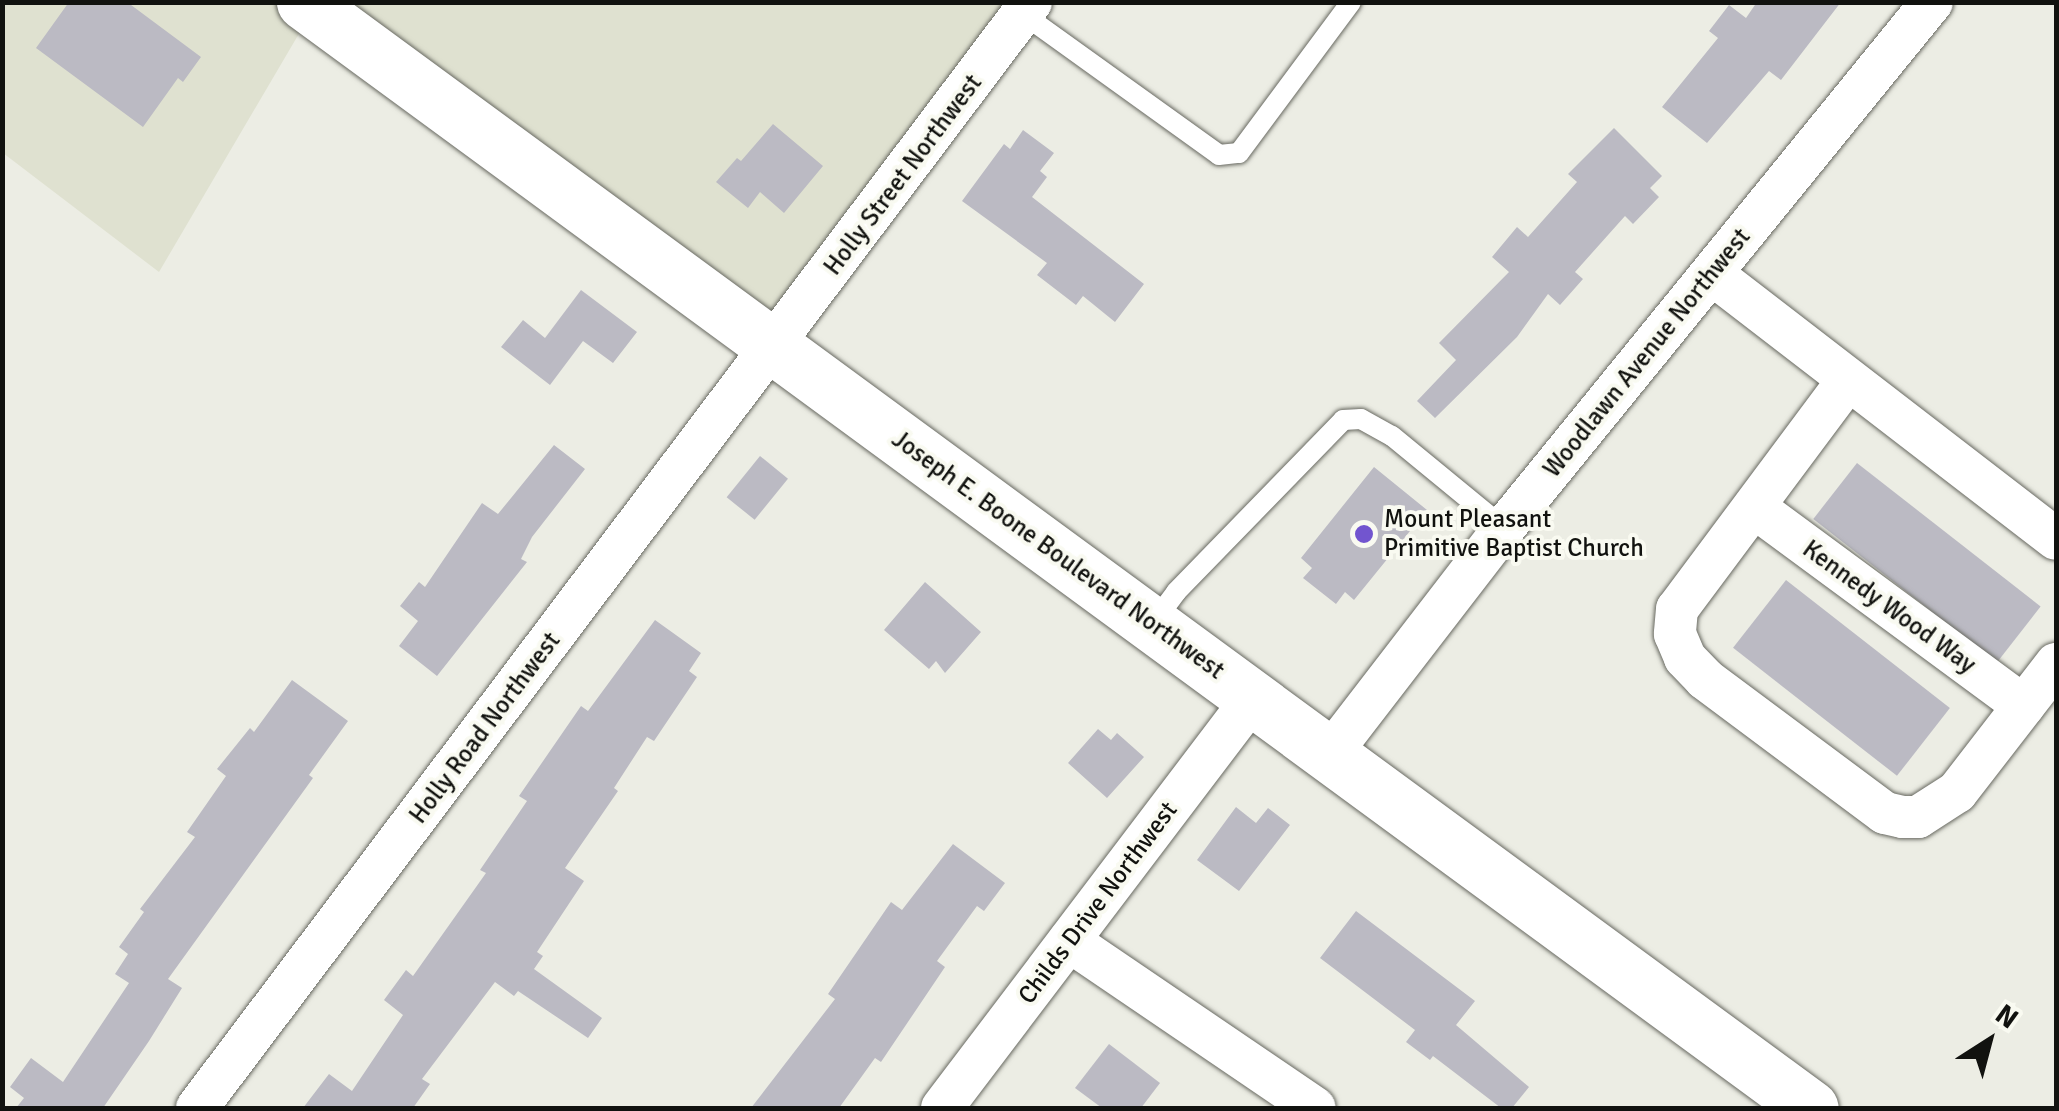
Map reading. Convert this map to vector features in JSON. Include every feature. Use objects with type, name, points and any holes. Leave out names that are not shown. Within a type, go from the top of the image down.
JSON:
[{"type":"main road","name":"Joseph E. Boone Boulevard Northwest","points":[[304,2],[1811,1108]]},
{"type":"street","name":"Woodlawn Avenue Northwest","points":[[1330,754],[1504,528],[1932,2]]},
{"type":"street","name":"Holly Street Northwest","points":[[774,348],[1027,8]]},
{"type":"street","points":[[1712,274],[2056,539]]},
{"type":"street","name":"Holly Road Northwest","points":[[197,1108],[774,348]]},
{"type":"street","points":[[1848,380],[1677,609],[1675,634],[1685,658],[1705,679],[1885,813],[1902,817],[1918,817],[1957,792],[2056,664]]},
{"type":"street","name":"Kennedy Wood Way","points":[[1754,507],[2024,706]]},
{"type":"street","name":"Childs Drive Northwest","points":[[942,1108],[1253,698]]},
{"type":"street","points":[[1069,941],[1315,1108]]},
{"type":"lane","points":[[1027,8],[1219,155],[1239,153],[1351,2]]},
{"type":"lane","points":[[1152,624],[1176,592],[1343,420],[1362,419],[1392,436],[1504,528]]},
{"type":"shaded area","points":[[2,3],[317,3],[159,272],[3,153]]},
{"type":"shaded area","points":[[343,3],[1040,3],[800,332]]},
{"type":"building","points":[[69,2],[127,2],[201,57],[183,82],[178,78],[143,127],[36,48]]},
{"type":"building","points":[[1757,2],[1841,2],[1781,80],[1769,71],[1707,143],[1662,107],[1718,38],[1709,31],[1729,5],[1746,18]]},
{"type":"building","points":[[773,124],[823,166],[784,213],[760,192],[748,208],[716,182],[737,158],[741,161]]},
{"type":"building","points":[[1614,128],[1662,176],[1650,188],[1659,197],[1633,224],[1625,216],[1575,272],[1583,279],[1560,305],[1548,294],[1517,337],[1435,418],[1417,401],[1456,360],[1439,343],[1509,272],[1492,257],[1517,227],[1528,237],[1577,182],[1568,174]]},
{"type":"building","points":[[1023,130],[1054,153],[1040,171],[1047,177],[1032,197],[1144,284],[1115,322],[1083,296],[1076,305],[1037,275],[1047,263],[962,201],[1004,144],[1010,149]]},
{"type":"building","points":[[581,290],[637,332],[613,363],[583,341],[550,385],[501,347],[523,320],[545,338]]},
{"type":"building","points":[[554,445],[585,469],[532,537],[521,559],[527,562],[437,676],[399,646],[418,621],[400,606],[419,582],[425,587],[482,503],[498,514]]},
{"type":"building","points":[[760,456],[788,479],[755,520],[727,497]]},
{"type":"building","points":[[1857,463],[2041,606],[1997,662],[1813,519]]},
{"type":"building","name":"Mount Pleasant Primitive Baptist Church","points":[[1374,467],[1427,510],[1354,600],[1345,592],[1336,604],[1303,578],[1312,568],[1301,558]]},
{"type":"building","points":[[1786,580],[1950,708],[1897,776],[1733,648]]},
{"type":"building","points":[[925,582],[981,632],[945,673],[936,661],[929,669],[884,630]]},
{"type":"building","points":[[655,620],[701,653],[689,671],[697,677],[654,741],[647,737],[614,788],[618,791],[565,868],[584,881],[537,952],[543,956],[534,969],[602,1018],[588,1038],[518,991],[514,996],[495,982],[422,1079],[430,1084],[413,1108],[303,1108],[329,1074],[352,1091],[403,1015],[384,1000],[406,970],[413,976],[486,873],[480,870],[527,801],[519,796],[581,706],[588,711]]},
{"type":"building","points":[[292,680],[348,721],[309,775],[313,778],[168,979],[182,988],[149,1041],[103,1108],[16,1108],[24,1098],[10,1087],[31,1058],[63,1082],[129,983],[115,974],[128,954],[119,947],[144,912],[140,909],[195,837],[187,832],[226,776],[217,769],[250,728],[254,732]]},
{"type":"building","points":[[1098,729],[1111,740],[1117,733],[1144,757],[1107,798],[1068,763]]},
{"type":"building","points":[[1236,807],[1256,823],[1268,808],[1290,825],[1239,891],[1197,860]]},
{"type":"building","points":[[953,844],[1005,883],[984,911],[977,906],[937,961],[945,967],[881,1062],[875,1058],[839,1108],[751,1108],[835,999],[828,994],[891,902],[902,910]]},
{"type":"building","points":[[1356,911],[1475,1001],[1456,1025],[1529,1087],[1512,1108],[1501,1108],[1433,1056],[1430,1060],[1406,1042],[1415,1030],[1320,958]]},
{"type":"building","points":[[1109,1044],[1160,1083],[1141,1108],[1102,1108],[1075,1088]]},
{"type":"place","name":"Mount Pleasant Primitive Baptist Church","points":[[1364,534]]}]
